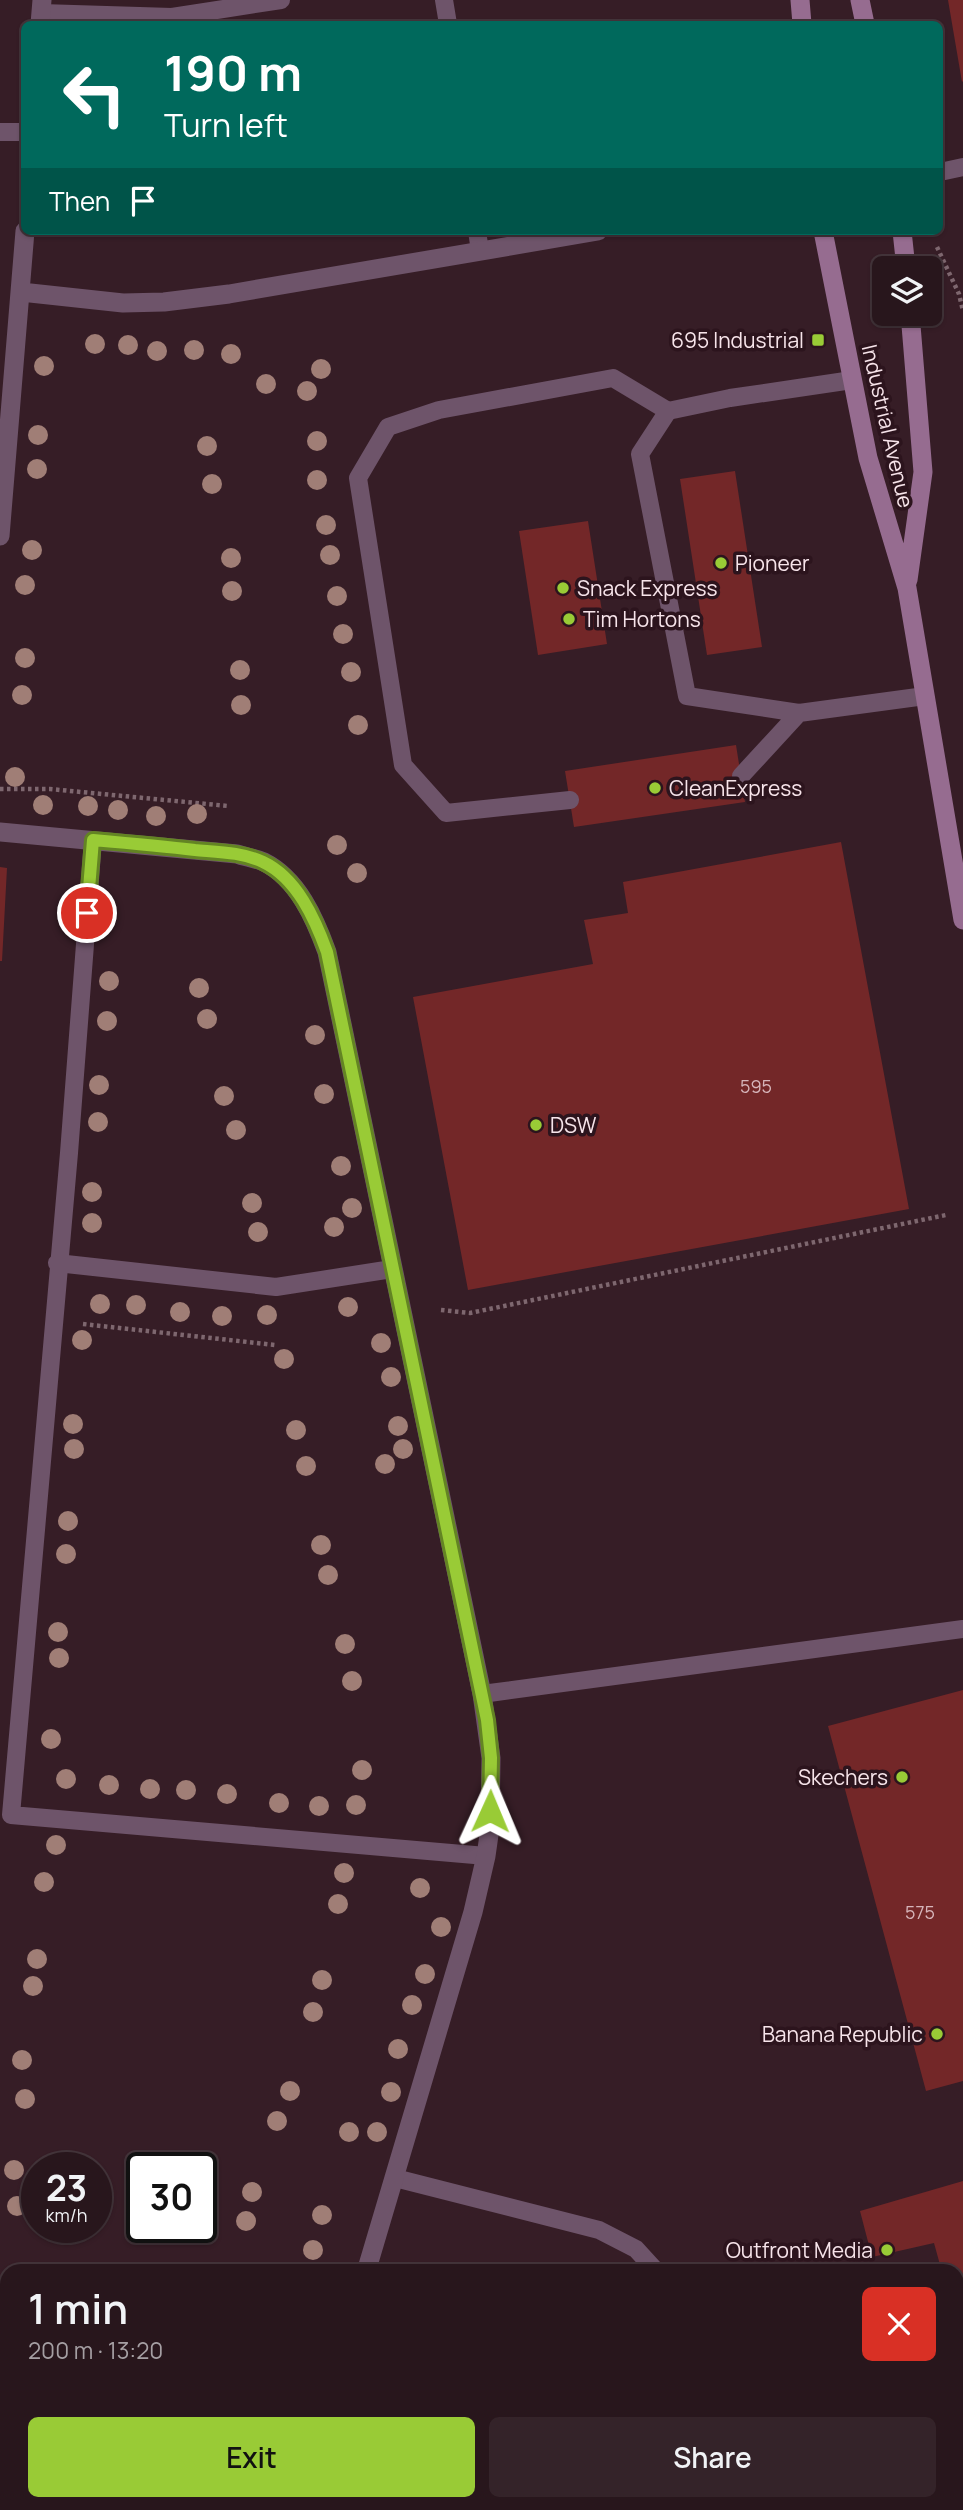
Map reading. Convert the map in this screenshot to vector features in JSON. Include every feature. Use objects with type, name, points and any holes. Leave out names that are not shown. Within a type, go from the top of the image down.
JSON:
[{"type":"main road","points":[[800,0],[802,21]]},
{"type":"main road","points":[[860,0],[864,21]]},
{"type":"main road","name":"Industrial Avenue","points":[[823,235],[868,458],[907,588],[963,920]]},
{"type":"main road","points":[[902,235],[905,256]]},
{"type":"main road","name":"Industrial Avenue","points":[[907,588],[923,472],[911,326]]},
{"type":"street","points":[[0,536],[25,235]]},
{"type":"street","points":[[21,292],[123,303],[164,302],[242,292],[574,235]]},
{"type":"street","points":[[0,832],[237,854],[264,862],[284,877],[303,901],[317,923],[327,952],[482,1694],[491,1758],[490,1828],[473,1912],[368,2264]]},
{"type":"lane","points":[[41,13],[172,17],[281,0]]},
{"type":"lane","points":[[444,0],[447,21]]},
{"type":"lane","points":[[0,132],[21,132]]},
{"type":"lane","points":[[943,171],[963,167]]},
{"type":"lane","points":[[478,235],[480,251]]},
{"type":"lane","points":[[570,800],[446,813],[403,765],[358,478],[388,428],[439,410],[613,378],[668,411],[730,398],[852,380]]},
{"type":"lane","points":[[668,411],[640,453],[687,696],[799,713],[925,696]]},
{"type":"lane","points":[[741,776],[799,713]]},
{"type":"lane","points":[[93,840],[11,1815],[486,1856]]},
{"type":"lane","points":[[57,1263],[275,1287],[392,1269]]},
{"type":"lane","points":[[482,1694],[963,1629]]},
{"type":"lane","points":[[395,2178],[599,2230],[636,2249],[650,2264]]},
{"type":"path","points":[[933,240],[959,294],[963,311]]},
{"type":"path","points":[[0,789],[50,789],[228,806]]},
{"type":"path","points":[[441,1310],[470,1313],[946,1215]]},
{"type":"path","points":[[79,1324],[275,1345]]},
{"type":"building","points":[[948,0],[963,0],[962,82]]},
{"type":"building","name":"Pioneer","points":[[735,471],[762,647],[707,655],[680,479]]},
{"type":"building","name":"Snack Express","points":[[588,521],[607,644],[538,655],[519,531]]},
{"type":"building","name":"CleanExpress","points":[[736,745],[745,802],[574,827],[565,771]]},
{"type":"building","points":[[841,842],[909,1209],[468,1290],[413,997],[593,964],[584,920],[628,913],[623,882]]},
{"type":"building","points":[[0,867],[7,868],[2,961],[0,961]]},
{"type":"building","points":[[963,1690],[963,2081],[926,2091],[828,1726]]},
{"type":"building","name":"Outfront Media","points":[[963,2181],[963,2264],[940,2264],[934,2243],[872,2257],[860,2211]]},
{"type":"place","name":"695 Industrial","points":[[818,340]]},
{"type":"place","name":"Pioneer","points":[[721,563]]},
{"type":"place","name":"Snack Express","points":[[563,588]]},
{"type":"place","name":"Tim Hortons","points":[[569,619]]},
{"type":"place","name":"CleanExpress","points":[[655,788]]},
{"type":"place","name":"DSW","points":[[536,1125]]},
{"type":"place","name":"Skechers","points":[[902,1777]]},
{"type":"place","name":"Banana Republic","points":[[937,2034]]},
{"type":"place","name":"Outfront Media","points":[[887,2250]]},
{"type":"route","points":[[87,913],[93,840],[237,854],[264,862],[284,877],[317,923],[327,952],[487,1720],[491,1758],[490,1811]]}]
